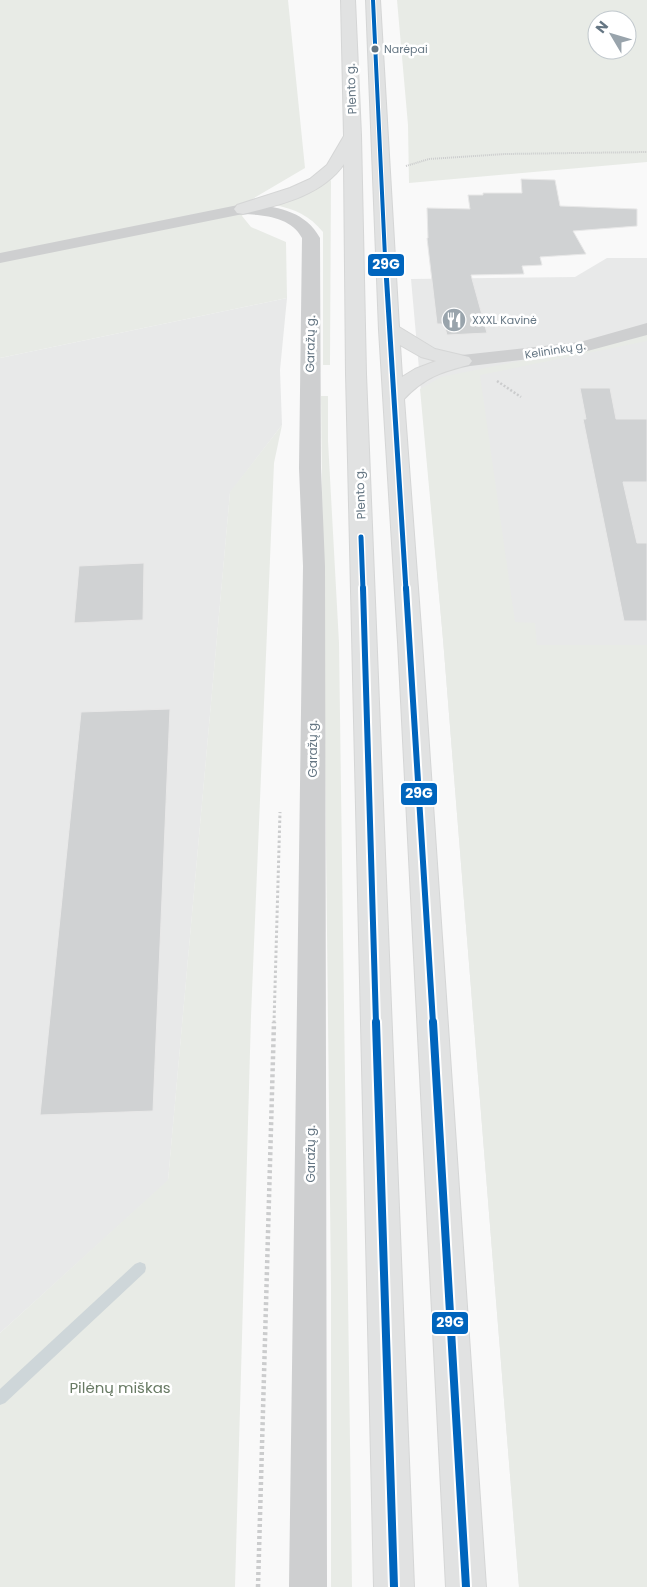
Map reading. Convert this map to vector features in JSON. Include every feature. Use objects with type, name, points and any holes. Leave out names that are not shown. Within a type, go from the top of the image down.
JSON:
[{"type":"highway","name":"Plento g.","points":[[348,0],[356,384],[394,1587]]},
{"type":"highway","points":[[373,0],[389,330],[411,652],[466,1587]]},
{"type":"highway","points":[[243,208],[304,188],[323,178],[333,168],[352,136]]},
{"type":"highway","points":[[389,330],[428,353],[462,361]]},
{"type":"highway","points":[[393,398],[410,380],[430,368],[462,361]]},
{"type":"street","name":"Garažų g.","points":[[0,258],[243,208],[265,210],[289,218],[304,226],[311,238],[310,448],[314,566],[308,1587]]},
{"type":"street","name":"Kelininkų g.","points":[[462,361],[511,357],[594,344],[647,329]]},
{"type":"path","points":[[382,173],[429,159],[515,154],[647,152]]},
{"type":"path","points":[[258,1587],[280,804]]},
{"type":"shaded area","points":[[607,258],[647,258],[647,1587],[519,1587],[443,639],[411,279],[575,277]]},
{"type":"shaded area","points":[[287,298],[280,370],[282,425],[230,493],[168,1181],[0,1333],[0,358]]},
{"type":"green space","points":[[0,0],[288,0],[305,168],[249,201],[242,216],[251,227],[286,242],[287,298],[0,358]]},
{"type":"green space","points":[[397,0],[647,0],[647,162],[409,183],[408,125]]},
{"type":"green space","points":[[331,180],[330,365],[323,365],[323,232],[302,214],[275,205],[308,193]]},
{"type":"green space","points":[[647,335],[647,341],[480,375],[515,622],[535,623],[537,645],[647,645],[647,1587],[519,1587],[443,639],[420,389],[441,377]]},
{"type":"green space","points":[[321,396],[328,396],[328,441],[339,643],[352,1587],[331,1587],[331,1288]]},
{"type":"green space","name":"Pilėnų miškas","points":[[282,425],[274,463],[251,1016],[235,1587],[0,1587],[0,1333],[168,1180],[230,492]]},
{"type":"building","points":[[521,179],[555,180],[560,206],[637,209],[637,226],[573,231],[586,254],[540,257],[542,265],[522,266],[524,274],[471,275],[487,333],[447,335],[444,324],[437,324],[427,238],[427,208],[470,209],[468,195],[522,193]]},
{"type":"building","points":[[580,388],[610,388],[616,419],[647,419],[647,482],[623,482],[637,543],[647,543],[647,621],[624,621],[583,419],[586,419]]},
{"type":"building","points":[[144,563],[143,620],[74,623],[79,566]]},
{"type":"building","points":[[170,709],[153,1111],[40,1115],[81,712]]},
{"type":"waterway","points":[[0,1398],[140,1268]]},
{"type":"transit line","name":"29G","points":[[373,0],[389,330],[410,642],[466,1587]]},
{"type":"transit line","name":"29G","points":[[361,537],[394,1587]]},
{"type":"place","name":"Narėpai","points":[[375,49]]},
{"type":"place","name":"XXXL Kavinė","points":[[454,320]]}]
